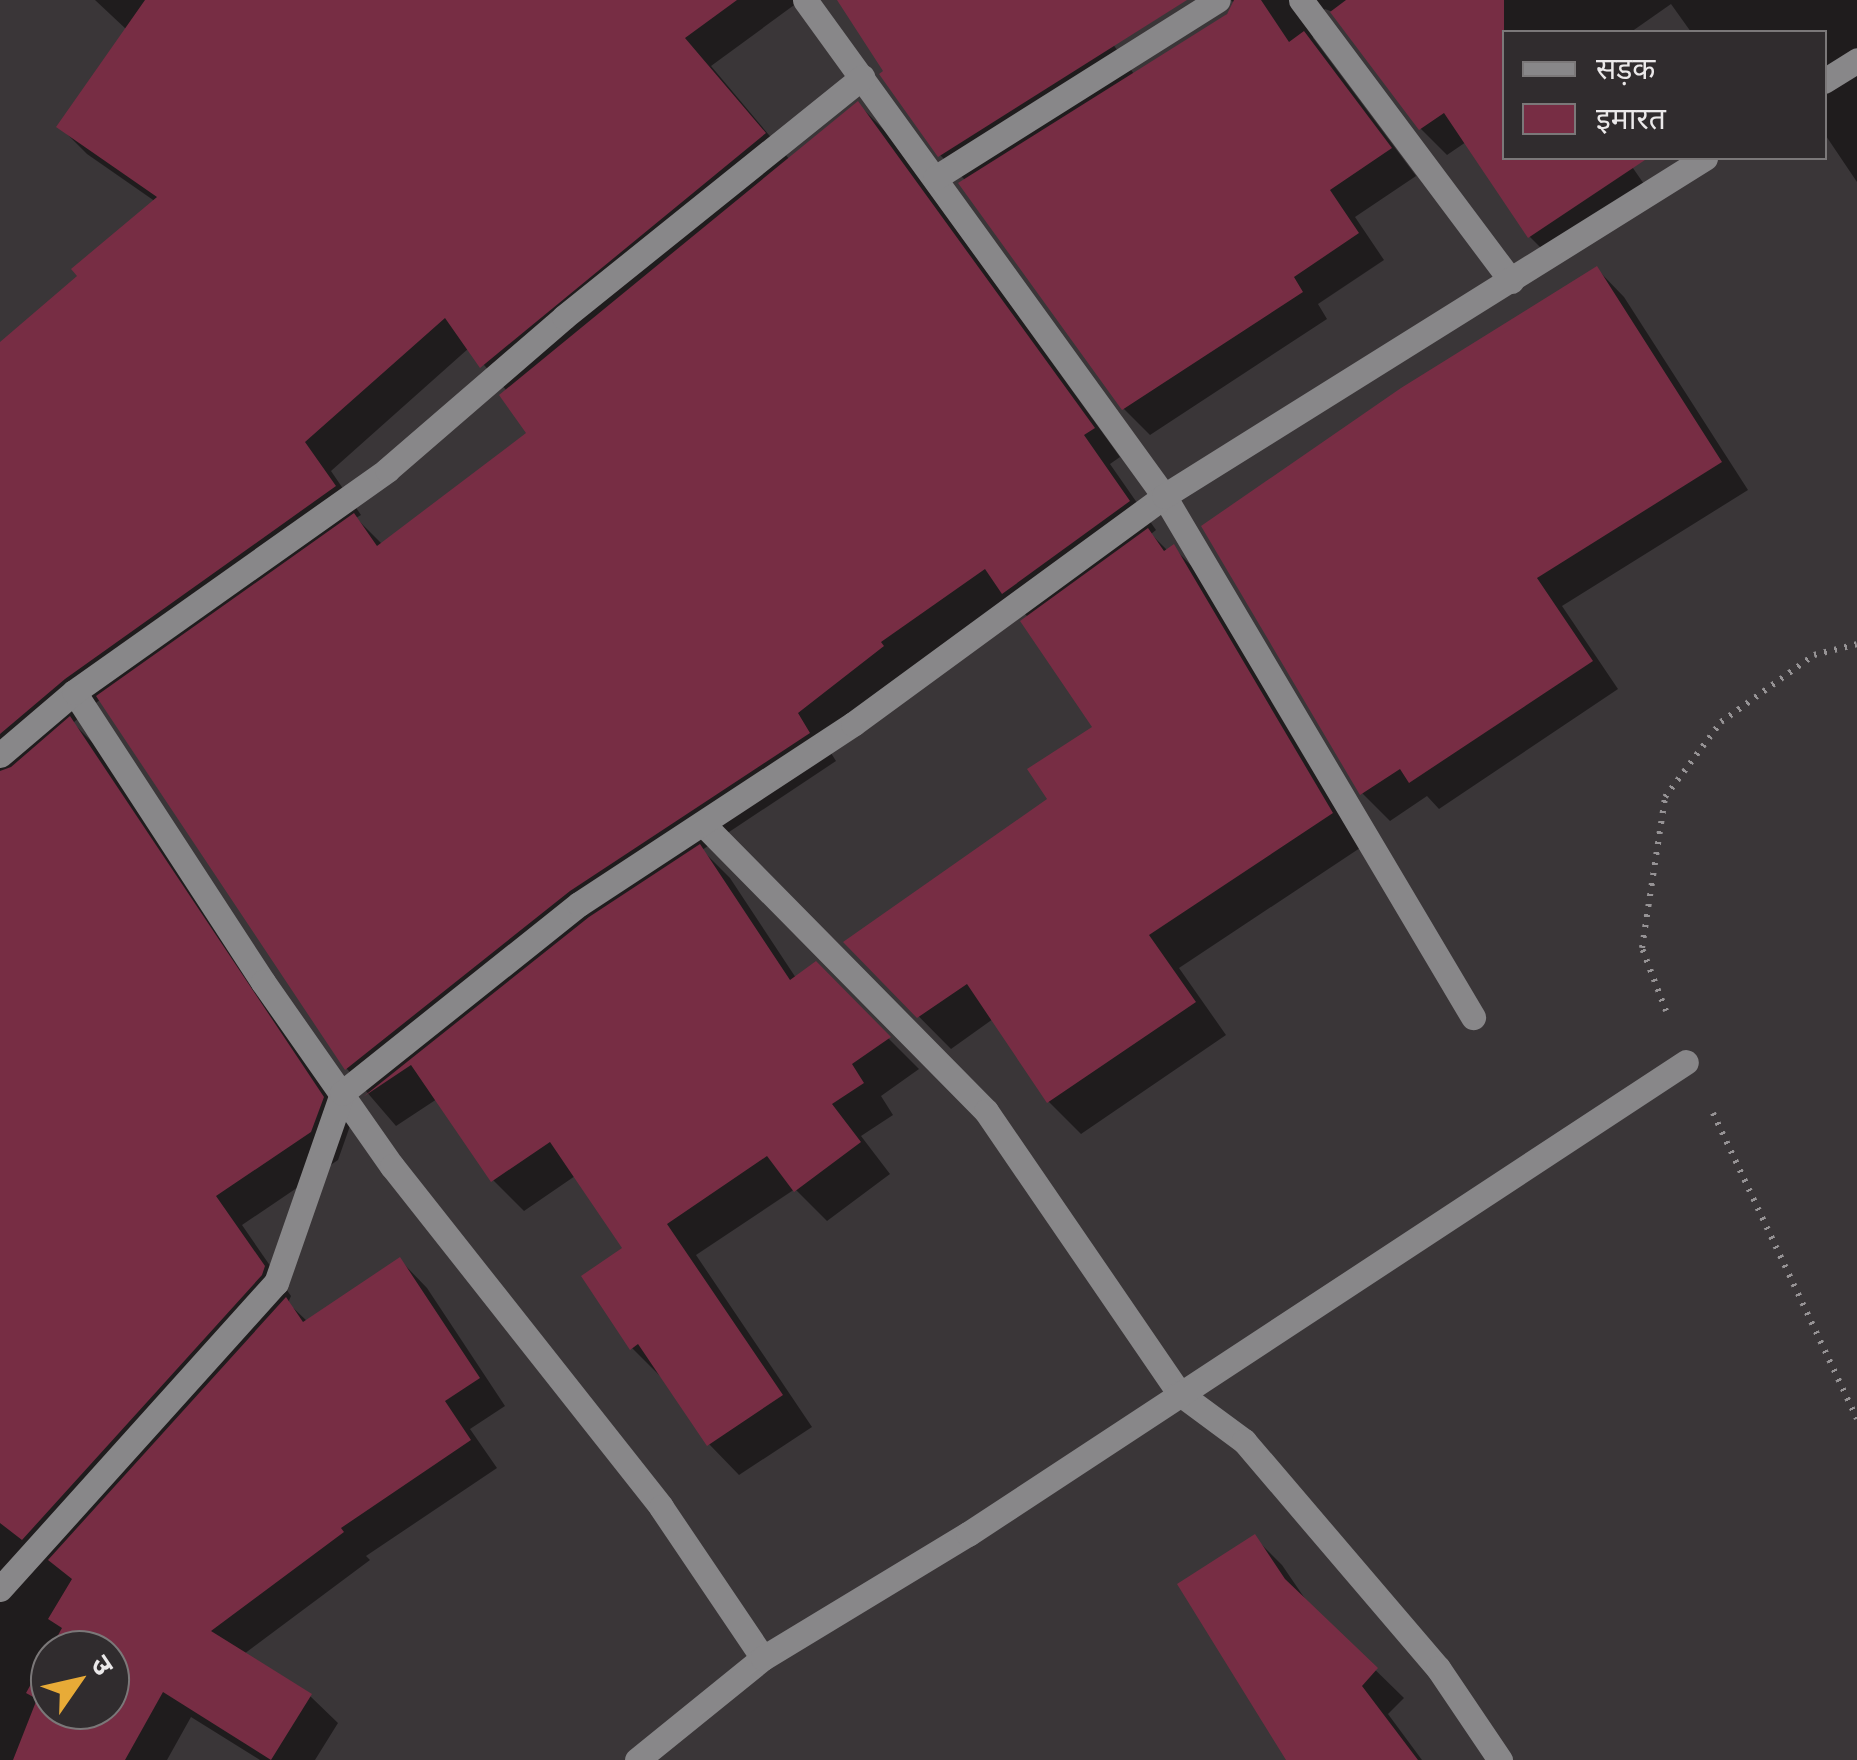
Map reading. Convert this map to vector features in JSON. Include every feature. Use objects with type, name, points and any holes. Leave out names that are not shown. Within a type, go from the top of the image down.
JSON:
[{"type":"street","points":[[804,0],[1164,496],[1473,1016]]},
{"type":"street","points":[[935,178],[1218,0]]},
{"type":"street","points":[[1301,0],[1510,280]]},
{"type":"street","points":[[1827,79],[1857,60]]},
{"type":"street","points":[[0,755],[74,692],[387,470],[564,317],[862,77]]},
{"type":"street","points":[[0,1588],[276,1283],[342,1094],[579,904],[853,724],[1164,496],[1702,160]]},
{"type":"street","points":[[74,692],[392,1166],[662,1507],[764,1658]]},
{"type":"street","points":[[702,824],[986,1111],[1179,1393],[1244,1441],[1438,1668],[1500,1760]]},
{"type":"street","points":[[647,1757],[764,1658],[968,1534],[1686,1062]]},
{"type":"path","points":[[1857,644],[1814,655],[1721,722],[1665,797],[1642,948],[1686,1062],[1746,1176],[1857,1419]]},
{"type":"building","points":[[145,0],[737,0],[685,38],[766,133],[480,368],[445,318],[305,442],[336,486],[65,679],[0,734],[0,342],[77,276],[71,269],[157,197],[56,127]]},
{"type":"building","points":[[837,0],[1187,0],[938,157],[879,74],[883,71]]},
{"type":"building","points":[[1234,0],[1261,0],[1289,42],[1304,31],[1392,148],[1330,190],[1359,233],[1294,277],[1303,292],[1122,410],[958,183],[1227,14]]},
{"type":"building","points":[[1346,0],[1504,0],[1502,160],[1645,160],[1528,238],[1444,113],[1419,130],[1330,12]]},
{"type":"building","points":[[858,101],[1095,428],[1084,435],[1130,501],[1002,594],[985,569],[881,642],[884,646],[798,713],[810,733],[570,891],[345,1070],[96,696],[354,513],[377,546],[526,433],[499,395]]},
{"type":"building","points":[[1597,266],[1722,462],[1537,578],[1593,661],[1409,783],[1400,769],[1360,795],[1201,526],[1401,388]]},
{"type":"building","points":[[1148,528],[1164,551],[1174,544],[1333,813],[1149,935],[1196,1002],[1047,1103],[967,984],[917,1018],[843,942],[1047,799],[1027,769],[1092,727],[1020,621]]},
{"type":"building","points":[[70,716],[324,1097],[311,1132],[216,1196],[265,1266],[262,1275],[22,1540],[0,1523],[0,771],[11,767]]},
{"type":"building","points":[[700,844],[790,980],[816,961],[891,1037],[852,1064],[864,1083],[832,1104],[861,1142],[794,1192],[767,1156],[667,1224],[783,1395],[707,1446],[638,1344],[630,1350],[581,1276],[622,1248],[550,1142],[491,1182],[411,1065],[363,1097],[589,917]]},
{"type":"building","points":[[400,1257],[480,1378],[445,1401],[471,1440],[341,1528],[344,1532],[211,1631],[312,1694],[271,1760],[163,1692],[125,1760],[13,1760],[30,1717],[30,1730],[130,1730],[130,1630],[61,1630],[48,1619],[72,1579],[48,1560],[286,1297],[303,1322]]},
{"type":"building","points":[[1255,1534],[1285,1579],[1378,1668],[1362,1686],[1418,1760],[1286,1760],[1177,1584]]}]
